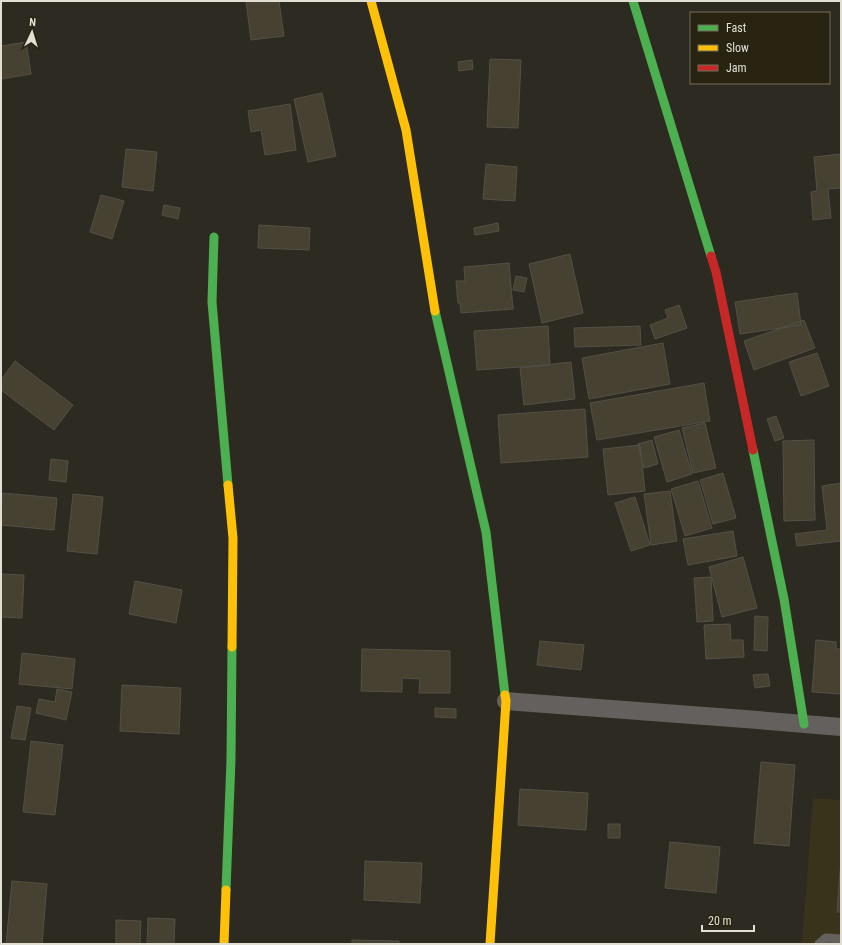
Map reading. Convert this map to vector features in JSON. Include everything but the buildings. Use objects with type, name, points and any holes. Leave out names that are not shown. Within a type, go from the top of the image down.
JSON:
[{"type":"street","points":[[371,1],[406,130],[436,318],[486,532],[506,701],[490,944]]},
{"type":"street","points":[[633,1],[716,272],[784,599],[804,724]]},
{"type":"street","points":[[214,237],[212,302],[233,538],[231,760],[224,944]]},
{"type":"street","points":[[506,701],[841,727]]},
{"type":"lane","points":[[819,944],[826,938],[841,939]]},
{"type":"shaded area","points":[[813,798],[841,800],[841,944],[802,944]]},
{"type":"traffic: fast","points":[[633,1],[711,256]]},
{"type":"traffic: fast","points":[[214,237],[212,302],[228,485]]},
{"type":"traffic: fast","points":[[435,311],[486,532],[505,695]]},
{"type":"traffic: fast","points":[[753,450],[784,599],[804,724]]},
{"type":"traffic: fast","points":[[226,890],[231,760],[232,647]]},
{"type":"traffic: slow","points":[[371,1],[406,130],[435,311]]},
{"type":"traffic: slow","points":[[228,485],[233,538],[232,647]]},
{"type":"traffic: slow","points":[[490,944],[506,701],[505,695]]},
{"type":"traffic: slow","points":[[224,944],[226,890]]},
{"type":"traffic: jam","points":[[711,256],[716,272],[753,450]]}]
